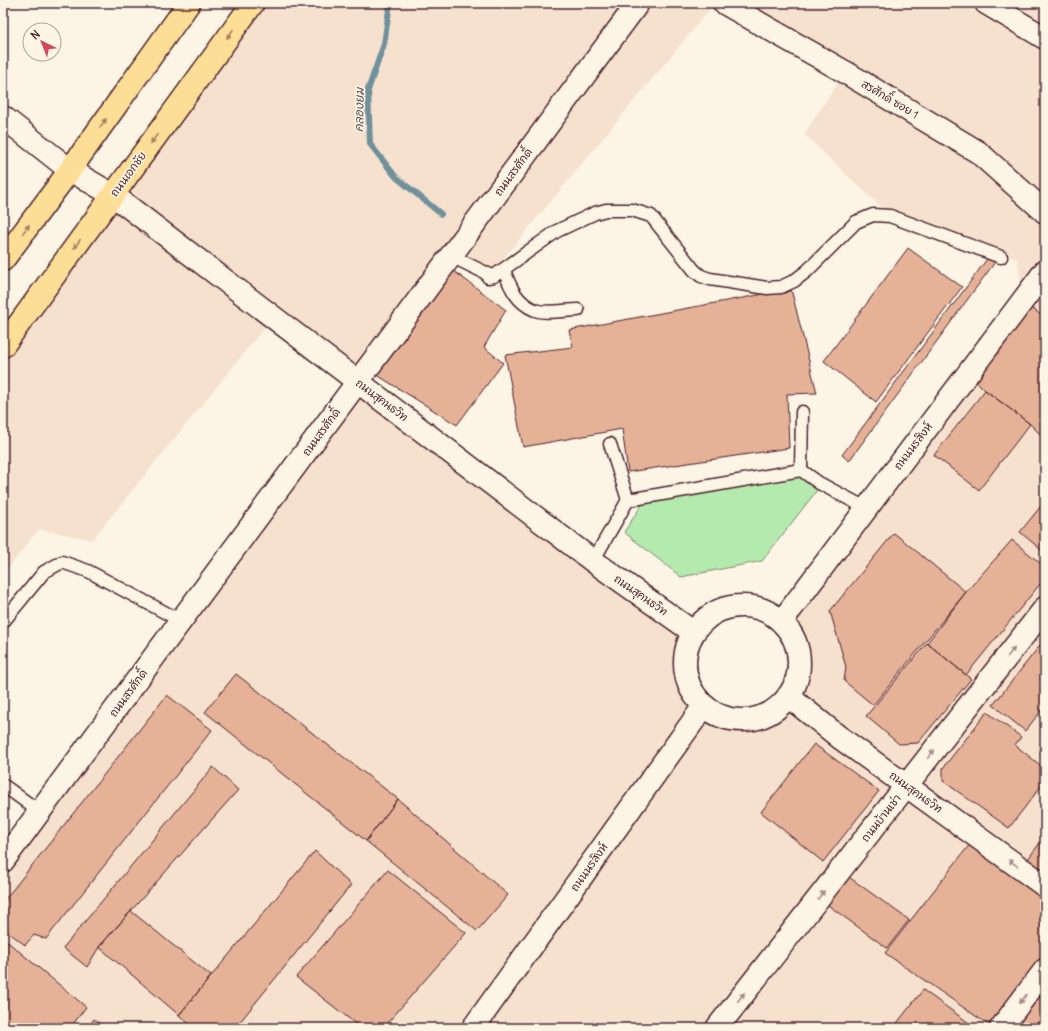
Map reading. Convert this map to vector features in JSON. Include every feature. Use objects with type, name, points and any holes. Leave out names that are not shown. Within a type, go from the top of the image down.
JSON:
[{"type":"main road","points":[[3,260],[70,170],[189,3]]},
{"type":"main road","name":"ถนนเอกชัย","points":[[3,346],[253,3]]},
{"type":"street","name":"ถนนสรศักดิ์","points":[[3,862],[638,3]]},
{"type":"street","name":"สรศักดิ์ ซอย 1","points":[[724,3],[845,72],[978,152],[1045,212]]},
{"type":"street","points":[[986,3],[1045,38]]},
{"type":"street","name":"ถนนสุคนธวิท","points":[[3,118],[70,170],[113,195],[593,561],[693,632]]},
{"type":"street","name":"ถนนนรสิงห์","points":[[782,621],[1045,271]]},
{"type":"street","points":[[735,605],[752,606],[768,611],[782,621],[796,644],[799,658],[798,671],[795,684],[788,696],[777,707],[765,715],[750,719],[734,720],[719,716],[704,706],[693,694],[687,682],[684,670],[684,656],[687,644],[693,632],[704,619],[719,610],[735,605]]},
{"type":"street","name":"ถนนบ้านเช่า","points":[[717,1028],[1045,608]]},
{"type":"street","name":"ถนนสุคนธวิท","points":[[788,696],[839,737],[1045,886]]},
{"type":"street","name":"ถนนนรสิงห์","points":[[478,1026],[704,706]]},
{"type":"street","points":[[1001,1028],[1045,970]]},
{"type":"lane","points":[[451,256],[490,275],[488,277],[494,276],[557,231],[595,213],[606,210],[632,210],[651,216],[694,270],[701,276],[710,279],[767,288],[781,287],[794,281],[856,222],[873,215],[890,216],[1001,257]]},
{"type":"lane","points":[[504,270],[510,289],[518,298],[535,311],[544,312],[578,310]]},
{"type":"lane","points":[[801,470],[802,412]]},
{"type":"lane","points":[[593,561],[628,500],[610,444]]},
{"type":"lane","points":[[628,500],[801,470],[819,483],[866,508]]},
{"type":"lane","points":[[3,622],[44,572],[62,562],[88,571],[181,621]]},
{"type":"lane","points":[[3,785],[40,812]]},
{"type":"shaded area","points":[[253,3],[715,3],[490,275],[451,256],[358,381],[265,327],[92,540],[39,529],[3,575],[3,348]]},
{"type":"shaded area","points":[[724,3],[1045,3],[1045,1028],[3,1028],[3,878],[47,822],[181,621],[358,381],[693,632],[687,644],[684,656],[684,670],[687,682],[693,694],[704,706],[719,716],[734,720],[750,719],[765,715],[777,707],[788,696],[795,684],[798,671],[799,658],[796,644],[782,621],[1024,302],[1017,259],[1001,252],[890,216],[804,134],[845,72]]},
{"type":"green space","points":[[798,473],[818,489],[762,561],[681,577],[624,532],[645,500]]},
{"type":"building","points":[[908,248],[962,287],[876,402],[824,361]]},
{"type":"building","points":[[987,259],[995,262],[849,461],[842,455]]},
{"type":"building","points":[[451,269],[506,310],[484,347],[503,363],[457,425],[377,375]]},
{"type":"building","points":[[791,289],[817,393],[787,394],[789,448],[628,472],[622,429],[523,447],[505,355],[573,347],[569,330]]},
{"type":"building","points":[[1030,307],[1045,318],[1045,432],[1042,436],[1030,424],[985,390],[974,379]]},
{"type":"building","points":[[985,390],[1030,424],[979,490],[934,455]]},
{"type":"building","points":[[1045,501],[1045,553],[1020,532]]},
{"type":"building","points":[[894,533],[966,592],[873,705],[844,681],[846,667],[830,611]]},
{"type":"building","points":[[1012,540],[1045,567],[1045,578],[966,675],[927,643],[966,592]]},
{"type":"building","points":[[1045,639],[1045,706],[1025,731],[993,705]]},
{"type":"building","points":[[927,643],[971,679],[918,743],[899,744],[866,716]]},
{"type":"building","points":[[236,674],[398,799],[366,841],[205,712]]},
{"type":"building","points":[[167,695],[212,730],[46,939],[34,935],[25,945],[3,928],[3,902]]},
{"type":"building","points":[[987,712],[1021,737],[1015,745],[1045,769],[1045,781],[1009,828],[943,781],[943,768]]},
{"type":"building","points":[[814,744],[879,791],[823,862],[761,812]]},
{"type":"building","points":[[213,767],[238,790],[99,947],[87,967],[63,948]]},
{"type":"building","points":[[398,799],[508,895],[477,931],[366,841]]},
{"type":"building","points":[[1045,836],[1045,877],[1025,863]]},
{"type":"building","points":[[971,843],[1045,896],[1045,960],[993,1028],[885,953]]},
{"type":"building","points":[[315,851],[351,885],[235,1028],[194,1028],[179,1015]]},
{"type":"building","points":[[388,870],[466,933],[383,1028],[361,1028],[296,977]]},
{"type":"building","points":[[846,875],[909,920],[887,948],[825,903]]},
{"type":"building","points":[[131,911],[211,976],[179,1015],[99,947]]},
{"type":"building","points":[[3,938],[86,1007],[70,1028],[3,1028]]},
{"type":"building","points":[[1045,976],[1045,1028],[1005,1028]]},
{"type":"building","points":[[923,990],[976,1028],[905,1028],[897,1023]]},
{"type":"building","points":[[94,1019],[106,1028],[87,1028]]},
{"type":"waterway","name":"คลองยม","points":[[390,3],[384,44],[368,90],[370,144],[396,177],[441,214]]}]
